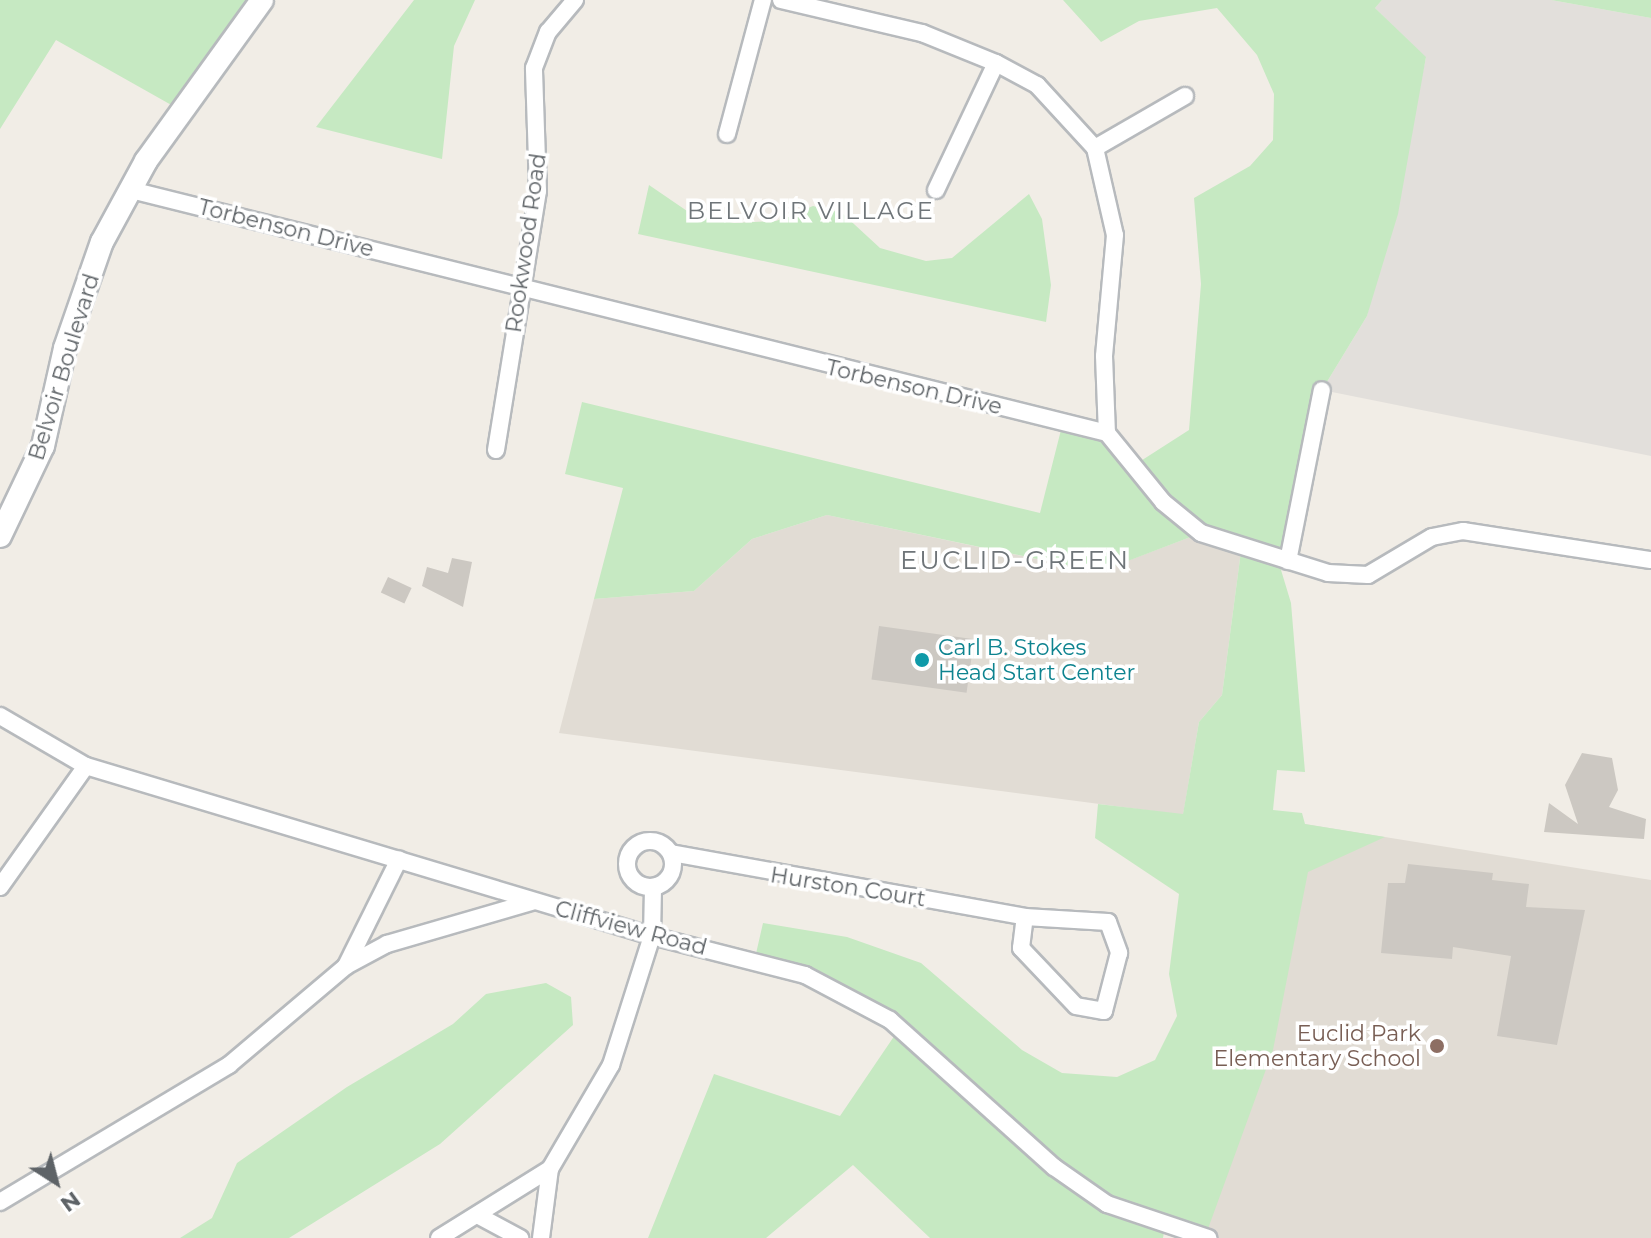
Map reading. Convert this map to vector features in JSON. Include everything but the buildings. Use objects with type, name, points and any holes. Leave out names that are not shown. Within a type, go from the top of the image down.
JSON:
[{"type":"street","name":"Belvoir Boulevard","points":[[0,536],[43,446],[65,348],[102,242],[131,190],[262,0]]},
{"type":"street","name":"Rookwood Road","points":[[496,450],[539,178],[534,68],[548,32],[575,0]]},
{"type":"street","points":[[727,134],[763,0]]},
{"type":"street","points":[[781,0],[922,33],[996,63],[1037,85],[1095,148],[1115,235],[1104,356],[1107,433],[1163,502],[1201,533],[1288,561],[1368,575],[1432,537],[1463,531],[1651,560]]},
{"type":"street","points":[[936,190],[996,63]]},
{"type":"street","points":[[1095,148],[1185,96]]},
{"type":"street","name":"Torbenson Drive","points":[[131,190],[1107,433]]},
{"type":"street","points":[[1288,561],[1322,390]]},
{"type":"street","name":"Cliffview Road","points":[[0,716],[86,766],[534,902],[805,975],[878,1014],[1054,1167],[1107,1204],[1208,1238]]},
{"type":"street","points":[[0,887],[86,766]]},
{"type":"street","name":"Hurston Court","points":[[653,887],[628,871],[632,849],[653,840],[671,853],[1025,917],[1108,922],[1118,970],[1104,1011],[1076,1006],[1021,948],[1025,917]]},
{"type":"street","points":[[541,1238],[550,1169],[611,1065],[652,936],[653,887],[671,875],[671,853]]},
{"type":"street","points":[[346,966],[399,859]]},
{"type":"street","points":[[0,1202],[250,1051],[346,966],[467,917],[534,902]]},
{"type":"street","points":[[439,1238],[479,1216],[550,1169]]},
{"type":"street","points":[[479,1216],[520,1238]]},
{"type":"shaded area","points":[[1382,0],[1551,0],[1651,18],[1651,456],[1322,390],[1367,316],[1426,58],[1375,8]]},
{"type":"shaded area","points":[[827,515],[1098,572],[1201,533],[1241,551],[1222,695],[1199,722],[1183,815],[559,733],[594,599],[694,591],[752,539]]},
{"type":"shaded area","name":"Euclid Park Elementary School","points":[[1260,817],[1651,880],[1651,1238],[1208,1238],[1195,1213]]},
{"type":"green space","points":[[0,0],[262,0],[182,111],[56,40],[0,129]]},
{"type":"green space","points":[[414,0],[475,0],[454,46],[442,159],[316,127]]},
{"type":"green space","points":[[1063,0],[1382,0],[1375,8],[1426,57],[1398,214],[1367,316],[1322,390],[1288,561],[1278,560],[1291,603],[1305,772],[1277,770],[1273,810],[1302,813],[1305,824],[1385,837],[1308,872],[1273,1050],[1205,1237],[1165,1226],[1163,1238],[930,1238],[853,1165],[766,1238],[648,1238],[714,1074],[840,1116],[899,1029],[755,958],[763,923],[847,937],[921,963],[1022,1050],[1062,1073],[1117,1077],[1155,1060],[1177,1016],[1169,974],[1179,894],[1095,838],[1098,804],[1183,814],[1199,722],[1222,695],[1241,551],[1201,533],[1099,572],[827,515],[752,539],[694,591],[594,599],[623,488],[565,474],[582,402],[1040,513],[1063,422],[1107,433],[1136,464],[1189,430],[1201,284],[1194,198],[1250,166],[1273,140],[1274,94],[1257,55],[1217,8],[1139,21],[1101,42]]},
{"type":"green space","points":[[1551,0],[1651,0],[1651,18]]},
{"type":"green space","points":[[649,185],[690,213],[734,223],[776,221],[813,206],[842,213],[880,248],[926,261],[952,258],[1029,194],[1042,219],[1051,285],[1046,322],[638,234]]},
{"type":"green space","points":[[546,983],[571,997],[573,1025],[440,1144],[289,1238],[180,1238],[212,1218],[237,1163],[347,1087],[453,1024],[486,994]]},
{"type":"place","name":"Carl B. Stokes Head Start Center","points":[[922,660]]},
{"type":"place","name":"Euclid Park Elementary School","points":[[1437,1046]]},
{"type":"district","name":"BELVOIR VILLAGE","points":[[811,211]]},
{"type":"district","name":"EUCLID-GREEN","points":[[1015,561]]}]
